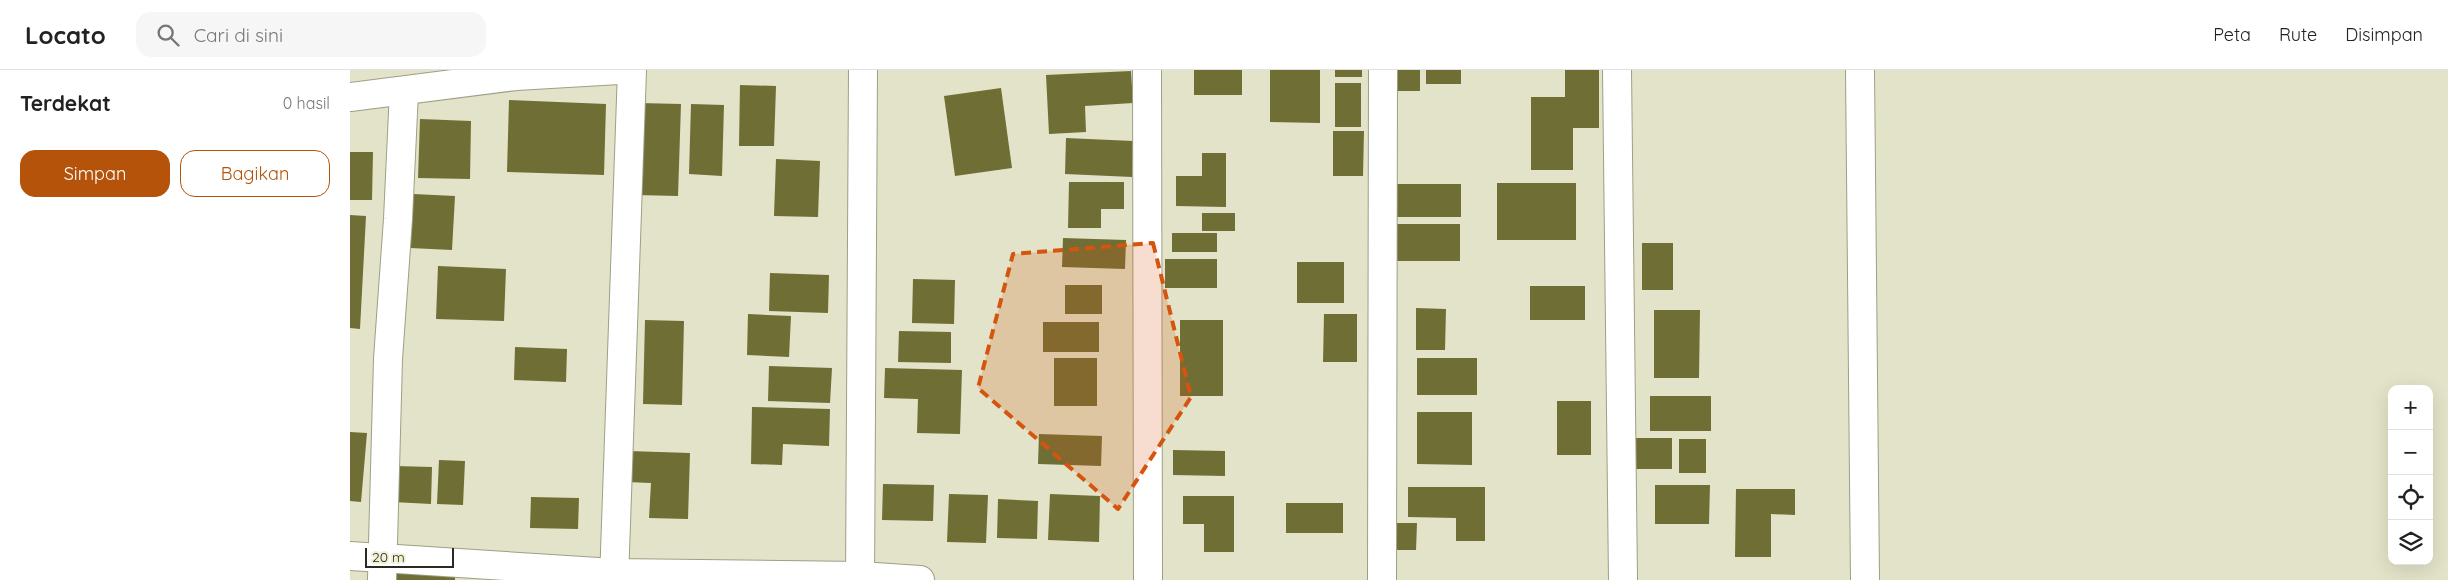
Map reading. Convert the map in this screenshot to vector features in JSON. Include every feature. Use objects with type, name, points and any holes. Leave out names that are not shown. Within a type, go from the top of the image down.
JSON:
[{"type":"street","points":[[350,97],[516,76],[619,70]]},
{"type":"street","points":[[614,577],[632,70]]},
{"type":"street","points":[[860,578],[863,70]]},
{"type":"street","points":[[1147,70],[1148,580]]},
{"type":"street","points":[[1382,580],[1383,70]]},
{"type":"street","points":[[1617,70],[1623,580]]},
{"type":"street","points":[[1860,70],[1865,580]]},
{"type":"street","points":[[382,569],[388,359],[398,219],[404,91]]},
{"type":"street","points":[[350,556],[382,569],[614,577],[920,580]]},
{"type":"highlighted area","points":[[1153,243],[1191,397],[1118,509],[978,388],[1013,254]]},
{"type":"building","points":[[1194,70],[1242,70],[1242,95],[1194,95]]},
{"type":"building","points":[[1270,70],[1320,70],[1320,123],[1270,122]]},
{"type":"building","points":[[1335,70],[1362,70],[1362,77],[1335,77]]},
{"type":"building","points":[[1395,70],[1420,70],[1420,91],[1395,91]]},
{"type":"building","points":[[1426,70],[1461,70],[1461,84],[1426,84]]},
{"type":"building","points":[[1565,70],[1599,70],[1599,128],[1573,128],[1573,170],[1531,170],[1531,97],[1565,97]]},
{"type":"building","points":[[1131,71],[1133,103],[1085,106],[1086,132],[1049,134],[1046,75]]},
{"type":"building","points":[[1335,83],[1361,83],[1361,127],[1335,127]]},
{"type":"building","points":[[740,85],[776,86],[774,146],[739,146]]},
{"type":"building","points":[[1001,88],[1012,168],[955,176],[944,96]]},
{"type":"building","points":[[509,100],[606,104],[604,175],[507,172]]},
{"type":"building","points":[[639,103],[681,104],[678,196],[636,195]]},
{"type":"building","points":[[691,104],[724,105],[722,176],[689,174]]},
{"type":"building","points":[[420,119],[471,121],[470,179],[418,178]]},
{"type":"building","points":[[1333,131],[1364,131],[1363,176],[1333,176]]},
{"type":"building","points":[[1066,138],[1133,141],[1132,177],[1065,174]]},
{"type":"building","points":[[350,152],[373,152],[372,200],[350,200]]},
{"type":"building","points":[[1202,153],[1226,153],[1226,207],[1176,206],[1176,176],[1202,176]]},
{"type":"building","points":[[776,159],[820,161],[818,217],[774,216]]},
{"type":"building","points":[[1069,182],[1124,182],[1124,209],[1101,209],[1101,228],[1068,228]]},
{"type":"building","points":[[1497,183],[1576,183],[1576,240],[1497,240]]},
{"type":"building","points":[[1396,184],[1461,184],[1461,217],[1395,217]]},
{"type":"building","points":[[413,194],[455,196],[452,250],[410,248]]},
{"type":"building","points":[[1202,213],[1235,213],[1235,231],[1202,231]]},
{"type":"building","points":[[350,215],[366,216],[360,329],[350,328]]},
{"type":"building","points":[[1394,224],[1460,224],[1460,261],[1394,261]]},
{"type":"building","points":[[1172,233],[1217,233],[1217,252],[1172,252]]},
{"type":"building","points":[[1063,238],[1126,240],[1125,269],[1062,267]]},
{"type":"building","points":[[1642,243],[1673,243],[1673,290],[1642,290]]},
{"type":"building","points":[[1165,259],[1217,259],[1217,288],[1165,288]]},
{"type":"building","points":[[1297,262],[1344,262],[1344,303],[1297,303]]},
{"type":"building","points":[[438,266],[506,269],[504,321],[436,319]]},
{"type":"building","points":[[770,273],[829,275],[828,313],[769,311]]},
{"type":"building","points":[[913,279],[955,280],[954,324],[912,323]]},
{"type":"building","points":[[1065,285],[1102,285],[1102,314],[1065,314]]},
{"type":"building","points":[[1530,286],[1585,286],[1585,320],[1530,320]]},
{"type":"building","points":[[1416,308],[1446,309],[1445,350],[1416,350]]},
{"type":"building","points":[[1654,310],[1700,310],[1699,378],[1654,378]]},
{"type":"building","points":[[748,314],[791,316],[789,357],[747,355]]},
{"type":"building","points":[[1324,314],[1357,314],[1357,362],[1323,362]]},
{"type":"building","points":[[645,320],[684,321],[682,405],[643,404]]},
{"type":"building","points":[[1180,320],[1223,320],[1223,396],[1180,396]]},
{"type":"building","points":[[1043,322],[1099,322],[1099,352],[1043,352]]},
{"type":"building","points":[[899,331],[951,332],[951,363],[898,362]]},
{"type":"building","points":[[515,347],[567,349],[566,382],[514,380]]},
{"type":"building","points":[[1054,358],[1097,358],[1097,406],[1054,406]]},
{"type":"building","points":[[1417,358],[1477,358],[1477,395],[1417,395]]},
{"type":"building","points":[[769,366],[832,368],[830,403],[768,401]]},
{"type":"building","points":[[885,368],[962,370],[960,434],[917,433],[918,399],[884,398]]},
{"type":"building","points":[[1650,396],[1711,396],[1711,431],[1650,431]]},
{"type":"building","points":[[1557,401],[1591,401],[1591,455],[1557,455]]},
{"type":"building","points":[[752,407],[830,409],[829,446],[783,444],[782,465],[751,464]]},
{"type":"building","points":[[1417,412],[1472,412],[1472,465],[1417,464]]},
{"type":"building","points":[[350,432],[367,433],[361,502],[350,501]]},
{"type":"building","points":[[1039,434],[1102,436],[1101,466],[1038,464]]},
{"type":"building","points":[[1628,438],[1672,438],[1672,469],[1628,469]]},
{"type":"building","points":[[1679,439],[1706,439],[1706,473],[1679,473]]},
{"type":"building","points":[[1173,450],[1225,451],[1225,476],[1173,475]]},
{"type":"building","points":[[628,451],[690,453],[688,519],[649,518],[651,483],[627,482]]},
{"type":"building","points":[[439,460],[465,461],[463,505],[437,504]]},
{"type":"building","points":[[395,466],[432,467],[431,504],[393,502]]},
{"type":"building","points":[[883,484],[934,485],[933,521],[882,520]]},
{"type":"building","points":[[1655,485],[1710,485],[1709,524],[1655,524]]},
{"type":"building","points":[[1408,487],[1485,487],[1485,541],[1456,541],[1456,518],[1408,517]]},
{"type":"building","points":[[1736,489],[1795,489],[1795,515],[1771,514],[1771,557],[1735,557]]},
{"type":"building","points":[[949,494],[988,495],[986,543],[947,542]]},
{"type":"building","points":[[1050,494],[1100,496],[1099,542],[1048,540]]},
{"type":"building","points":[[1183,496],[1234,496],[1234,552],[1204,552],[1204,524],[1183,524]]},
{"type":"building","points":[[531,497],[579,498],[578,529],[530,528]]},
{"type":"building","points":[[998,499],[1038,501],[1037,539],[997,538]]},
{"type":"building","points":[[1286,503],[1343,503],[1343,533],[1286,533]]},
{"type":"building","points":[[1388,523],[1417,523],[1416,550],[1388,550]]},
{"type":"building","points":[[397,569],[455,572],[455,580],[397,580]]}]
